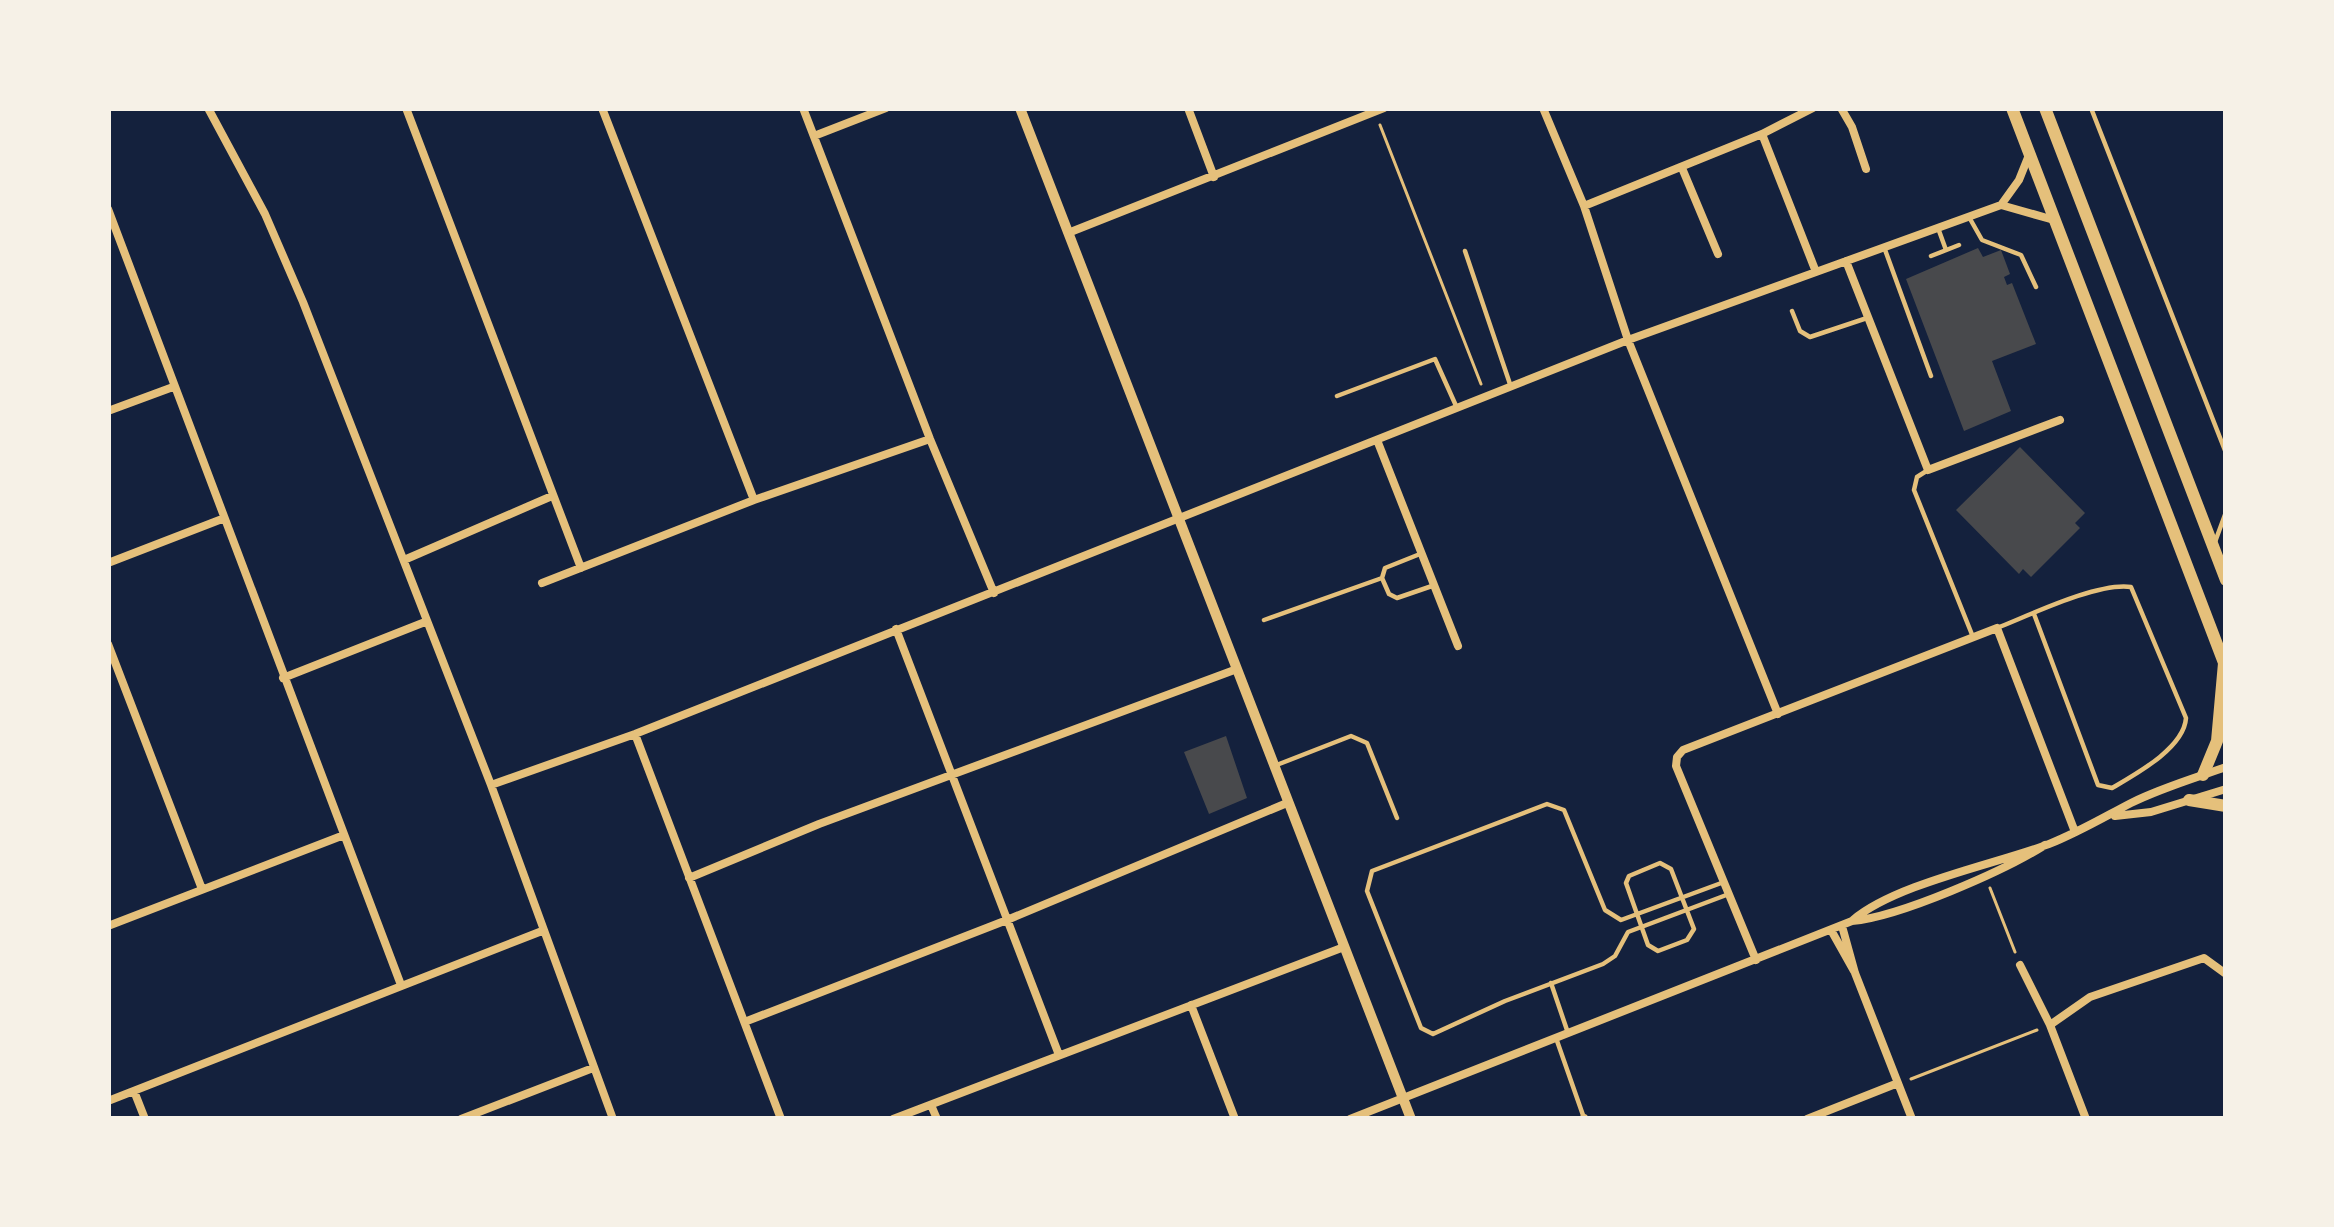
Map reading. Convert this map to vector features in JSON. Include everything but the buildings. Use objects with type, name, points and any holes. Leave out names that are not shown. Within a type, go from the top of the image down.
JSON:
[{"type":"main road","points":[[2012,108],[2225,665],[2217,741],[2203,775]]},
{"type":"main road","points":[[2045,108],[2226,580]]},
{"type":"main road","points":[[2189,800],[2226,806]]},
{"type":"street","points":[[208,108],[266,214],[491,785],[613,1119]]},
{"type":"street","points":[[406,108],[581,568]]},
{"type":"street","points":[[602,108],[754,500]]},
{"type":"street","points":[[802,108],[994,592]]},
{"type":"street","points":[[814,136],[886,108]]},
{"type":"street","points":[[1020,108],[1411,1119]]},
{"type":"street","points":[[1188,108],[1214,177]]},
{"type":"street","points":[[1543,108],[1584,206],[1628,340],[1778,714]]},
{"type":"street","points":[[1584,206],[1762,134],[1813,108]]},
{"type":"street","points":[[1840,108],[1866,169]]},
{"type":"street","points":[[1068,233],[1374,110]]},
{"type":"street","points":[[1762,134],[1816,272]]},
{"type":"street","points":[[491,785],[635,734],[1628,340],[2001,205],[2030,153]]},
{"type":"street","points":[[1682,168],[1718,254]]},
{"type":"street","points":[[2001,205],[2057,221]]},
{"type":"street","points":[[108,209],[401,985]]},
{"type":"street","points":[[1846,261],[1928,470],[2060,420]]},
{"type":"street","points":[[108,411],[172,387]]},
{"type":"street","points":[[542,583],[754,500],[930,439]]},
{"type":"street","points":[[1377,440],[1458,646]]},
{"type":"street","points":[[404,560],[552,496]]},
{"type":"street","points":[[108,563],[222,519]]},
{"type":"street","points":[[283,678],[425,622]]},
{"type":"street","points":[[1756,960],[1676,766],[1683,750],[1997,628],[2075,832]]},
{"type":"street","points":[[896,629],[1059,1055]]},
{"type":"street","points":[[108,644],[202,889]]},
{"type":"street","points":[[689,878],[952,774],[1238,669]]},
{"type":"street","points":[[635,734],[781,1119]]},
{"type":"street","points":[[1847,923],[1880,916],[1985,875],[2113,816],[2128,804],[2226,767]]},
{"type":"street","points":[[2113,816],[2132,817],[2226,789]]},
{"type":"street","points":[[747,1021],[1007,920],[1287,803]]},
{"type":"street","points":[[108,926],[344,835]]},
{"type":"street","points":[[1350,1119],[1831,930],[1876,905],[2045,845]]},
{"type":"street","points":[[1847,923],[1855,973]]},
{"type":"street","points":[[1831,930],[1855,973],[1912,1119]]},
{"type":"street","points":[[108,1102],[542,931]]},
{"type":"street","points":[[893,1119],[1344,947]]},
{"type":"street","points":[[2050,1025],[2090,997],[2204,958],[2226,974]]},
{"type":"street","points":[[2020,965],[2050,1025],[2086,1119]]},
{"type":"street","points":[[1192,1005],[1235,1119]]},
{"type":"street","points":[[461,1119],[593,1068]]},
{"type":"street","points":[[1807,1119],[1898,1083]]},
{"type":"street","points":[[134,1090],[146,1119]]},
{"type":"street","points":[[932,1105],[937,1119]]},
{"type":"lane","points":[[2092,108],[2226,453]]},
{"type":"lane","points":[[1969,217],[1982,240],[2011,248],[2024,258],[2036,287]]},
{"type":"lane","points":[[1938,228],[1946,250]]},
{"type":"lane","points":[[1931,256],[1959,245]]},
{"type":"lane","points":[[1884,248],[1930,376]]},
{"type":"lane","points":[[1465,250],[1511,387]]},
{"type":"lane","points":[[1792,311],[1800,331],[1810,337],[1867,318]]},
{"type":"lane","points":[[1337,396],[1435,359],[1457,408]]},
{"type":"lane","points":[[1928,470],[1917,477],[1914,490],[1974,638]]},
{"type":"lane","points":[[2212,547],[2226,512]]},
{"type":"lane","points":[[1420,554],[1385,568],[1382,578],[1394,598],[1432,586]]},
{"type":"lane","points":[[1264,620],[1382,578]]},
{"type":"lane","points":[[1997,628],[2034,614],[2081,597],[2125,585],[2135,592],[2186,718],[2181,736],[2140,771],[2105,788],[2093,778],[2034,614]]},
{"type":"lane","points":[[1274,766],[1351,736],[1360,739],[1367,743],[1397,818]]},
{"type":"lane","points":[[1724,882],[1621,920],[1607,914],[1567,815],[1553,804],[1372,871],[1367,891],[1424,1031],[1432,1034],[1610,961],[1625,935],[1729,894]]},
{"type":"lane","points":[[1660,863],[1671,869],[1686,910],[1692,936],[1661,950],[1648,945],[1626,886],[1628,877],[1660,863]]},
{"type":"lane","points":[[1551,983],[1568,1033]]},
{"type":"lane","points":[[1556,1038],[1584,1119]]},
{"type":"path","points":[[1374,110],[1486,397]]},
{"type":"path","points":[[1985,875],[2020,965]]},
{"type":"path","points":[[1898,1083],[2050,1025]]}]
